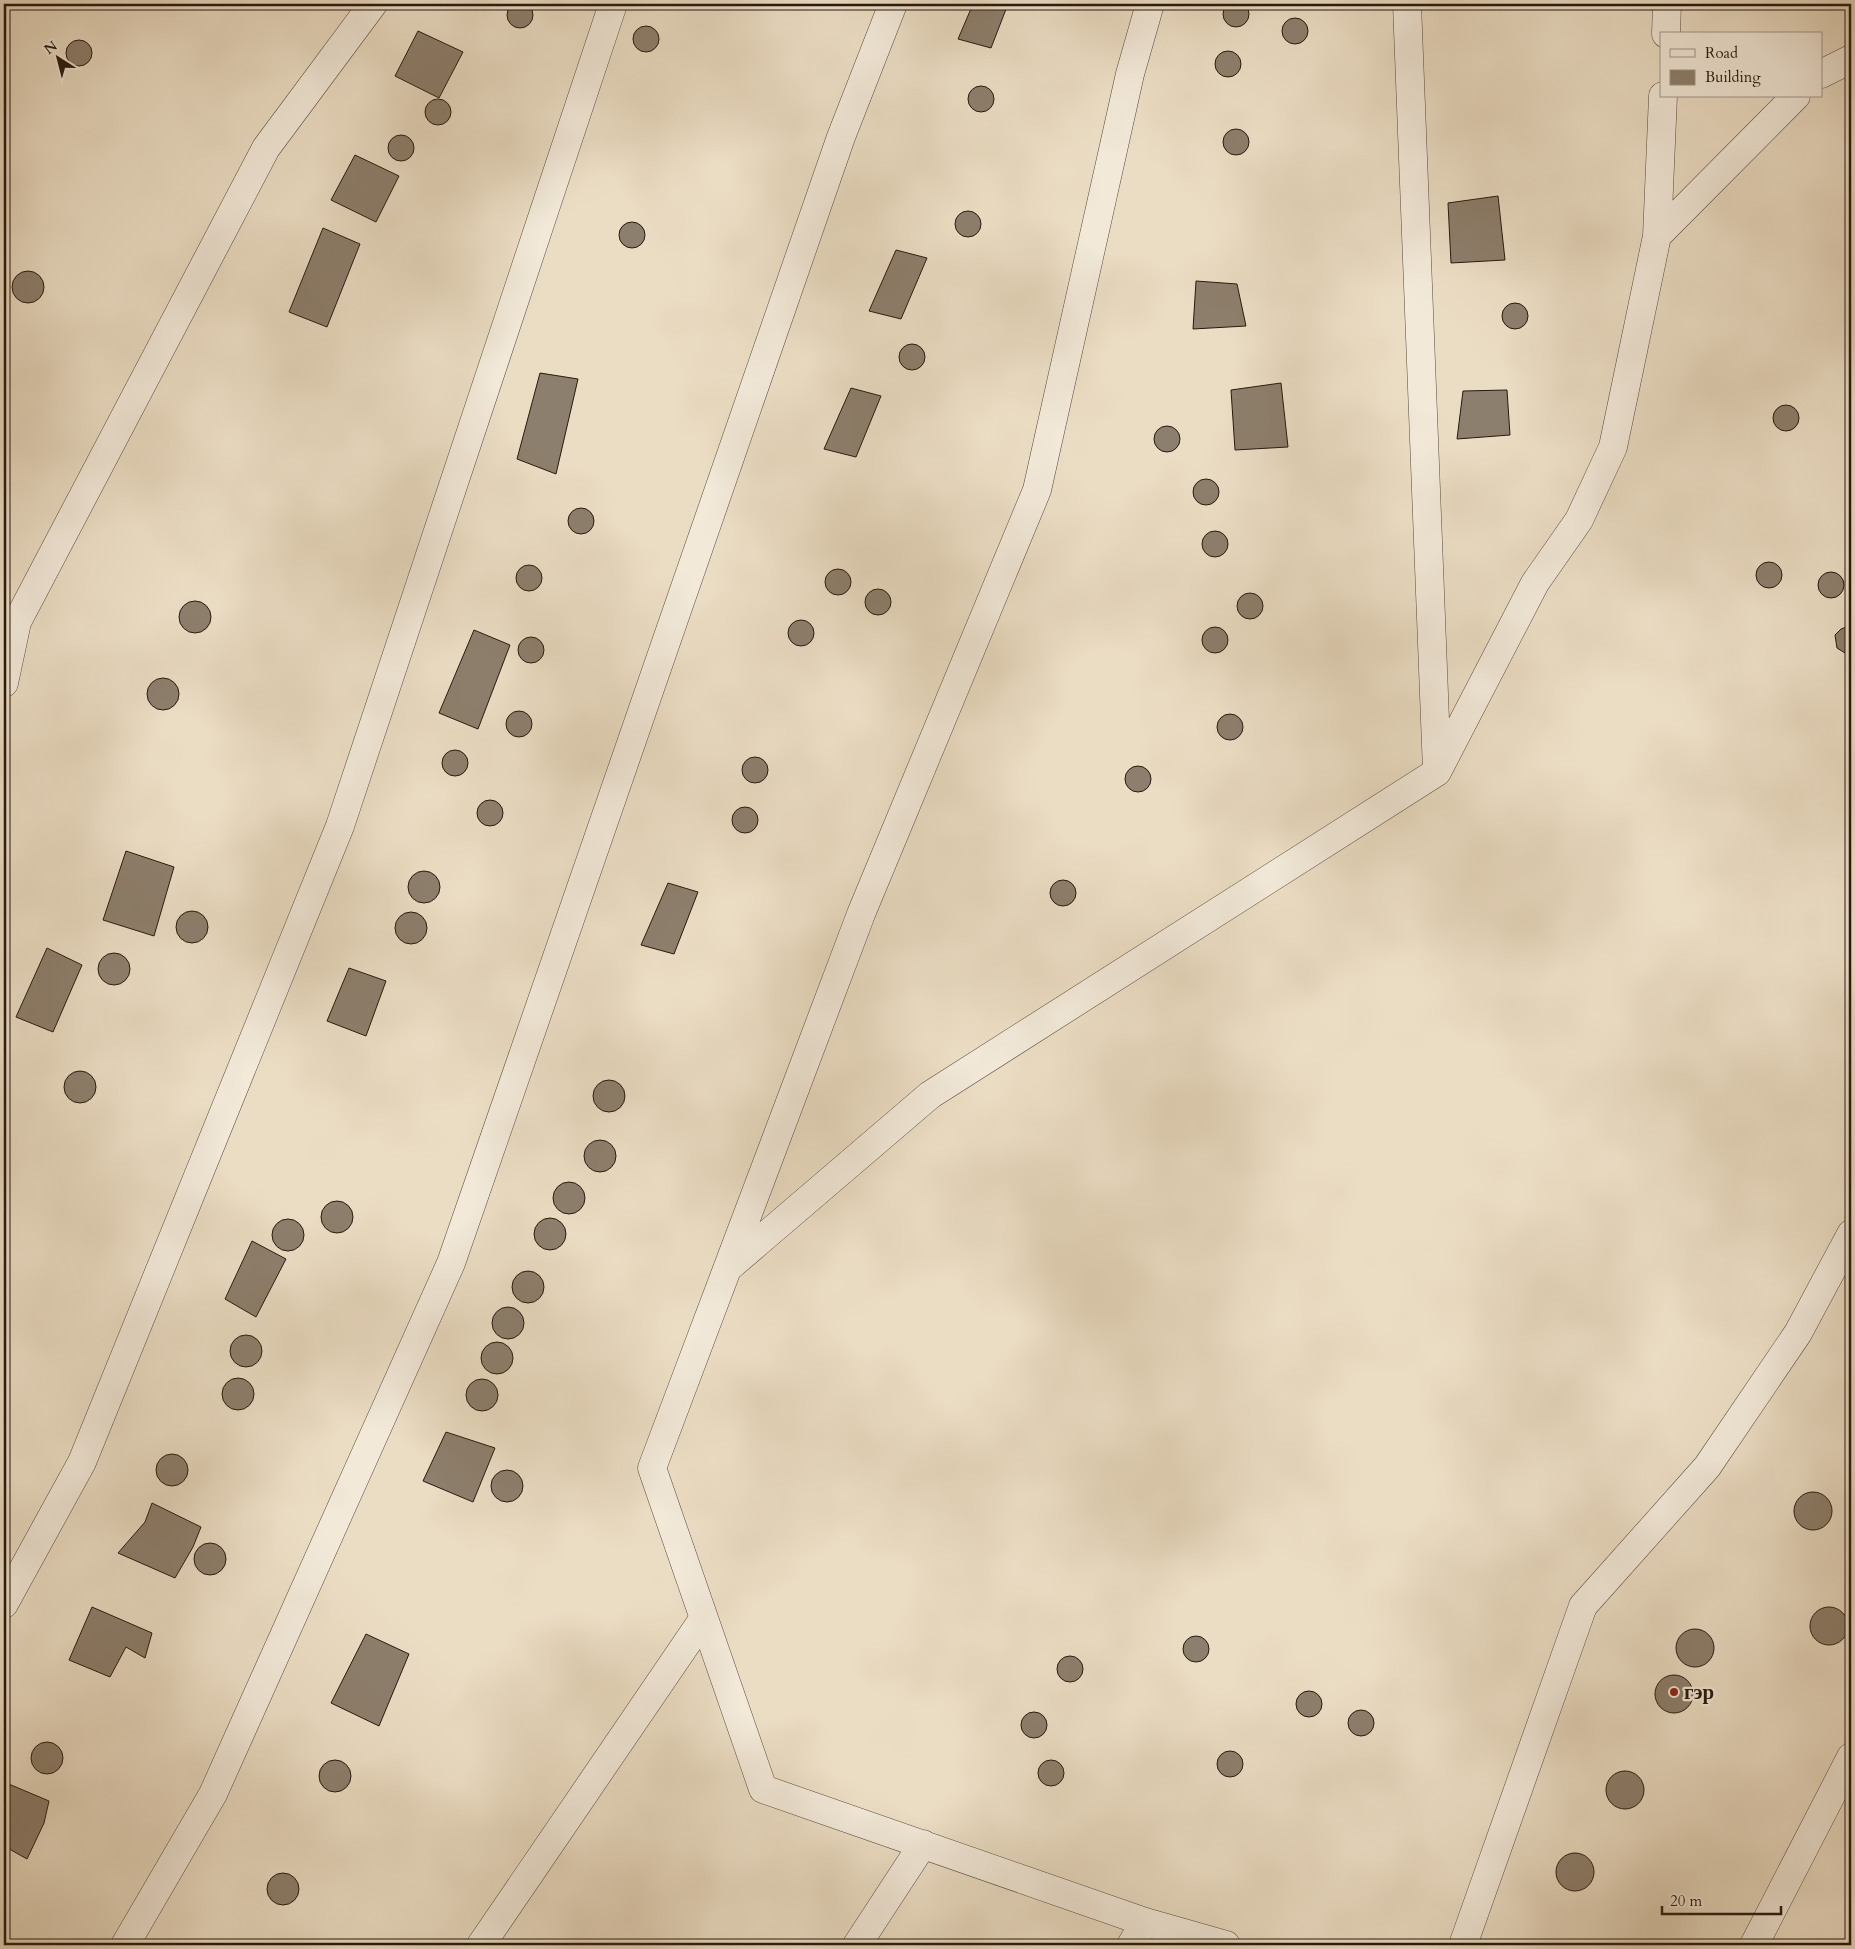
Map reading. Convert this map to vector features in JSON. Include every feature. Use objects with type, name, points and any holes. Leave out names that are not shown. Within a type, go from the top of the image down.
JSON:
[{"type":"street","points":[[4,683],[11,628],[266,148],[373,4]]},
{"type":"street","points":[[4,1604],[82,1462],[340,826],[613,4]]},
{"type":"street","points":[[125,1945],[213,1794],[451,1263],[841,137],[893,4]]},
{"type":"street","points":[[1150,4],[1127,84],[1037,490],[861,914],[652,1468],[763,1789],[1146,1922],[1226,1945]]},
{"type":"street","points":[[1407,4],[1437,772]]},
{"type":"street","points":[[1666,32],[1667,4]]},
{"type":"street","points":[[1822,74],[1851,59]]},
{"type":"street","points":[[727,1268],[930,1095],[1437,772],[1535,582],[1579,520],[1613,447],[1657,236],[1663,98]]},
{"type":"street","points":[[1657,236],[1794,98]]},
{"type":"street","points":[[1463,1945],[1583,1606],[1707,1467],[1798,1333],[1851,1234]]},
{"type":"street","points":[[481,1945],[704,1618]]},
{"type":"street","points":[[1754,1945],[1851,1757]]},
{"type":"street","points":[[858,1945],[923,1844]]},
{"type":"street","points":[[1131,1945],[1146,1922]]},
{"type":"building","points":[[1236,1],[1245,5],[1249,14],[1245,23],[1236,27],[1227,23],[1223,14],[1227,5]]},
{"type":"building","points":[[520,2],[529,6],[533,15],[529,24],[520,28],[511,24],[507,15],[511,6]]},
{"type":"building","points":[[973,4],[1008,4],[991,48],[958,39]]},
{"type":"building","points":[[1295,18],[1304,22],[1308,31],[1304,40],[1295,44],[1286,40],[1282,31],[1286,22]]},
{"type":"building","points":[[646,26],[655,30],[659,39],[655,48],[646,52],[637,48],[633,39],[637,30]]},
{"type":"building","points":[[418,31],[463,52],[439,98],[395,76]]},
{"type":"building","points":[[79,40],[88,44],[92,53],[88,62],[79,66],[70,62],[66,53],[70,44]]},
{"type":"building","points":[[1228,51],[1237,55],[1241,64],[1237,73],[1228,77],[1219,73],[1215,64],[1219,55]]},
{"type":"building","points":[[981,86],[990,90],[994,99],[990,108],[981,112],[972,108],[968,99],[972,90]]},
{"type":"building","points":[[438,99],[447,103],[451,112],[447,121],[438,125],[429,121],[425,112],[429,103]]},
{"type":"building","points":[[1236,129],[1245,133],[1249,142],[1245,151],[1236,155],[1227,151],[1223,142],[1227,133]]},
{"type":"building","points":[[401,135],[410,139],[414,148],[410,157],[401,161],[392,157],[388,148],[392,139]]},
{"type":"building","points":[[355,155],[399,176],[376,222],[331,200]]},
{"type":"building","points":[[1498,196],[1505,260],[1451,263],[1448,203]]},
{"type":"building","points":[[968,211],[977,215],[981,224],[977,233],[968,237],[959,233],[955,224],[959,215]]},
{"type":"building","points":[[632,222],[641,226],[645,235],[641,244],[632,248],[623,244],[619,235],[623,226]]},
{"type":"building","points":[[323,228],[360,244],[327,327],[289,312]]},
{"type":"building","points":[[896,250],[927,258],[901,319],[869,311]]},
{"type":"building","points":[[28,271],[34,272],[39,276],[43,281],[43,293],[39,298],[34,302],[28,303],[22,302],[17,298],[13,293],[12,287],[13,281],[17,276],[22,272]]},
{"type":"building","points":[[1196,281],[1237,284],[1246,326],[1193,329]]},
{"type":"building","points":[[1515,303],[1524,307],[1528,316],[1524,325],[1515,329],[1506,325],[1502,316],[1506,307]]},
{"type":"building","points":[[912,344],[921,348],[925,357],[921,366],[912,370],[903,366],[899,357],[903,348]]},
{"type":"building","points":[[540,373],[578,379],[556,474],[517,459]]},
{"type":"building","points":[[1281,383],[1288,447],[1235,450],[1231,390]]},
{"type":"building","points":[[851,388],[881,396],[856,457],[824,449]]},
{"type":"building","points":[[1507,390],[1510,435],[1457,439],[1463,391]]},
{"type":"building","points":[[1786,405],[1795,409],[1799,418],[1795,427],[1786,431],[1777,427],[1773,418],[1777,409]]},
{"type":"building","points":[[1167,426],[1176,430],[1180,439],[1176,448],[1167,452],[1158,448],[1154,439],[1158,430]]},
{"type":"building","points":[[1206,479],[1215,483],[1219,492],[1215,501],[1206,505],[1197,501],[1193,492],[1197,483]]},
{"type":"building","points":[[581,508],[590,512],[594,521],[590,530],[581,534],[572,530],[568,521],[572,512]]},
{"type":"building","points":[[1215,531],[1224,535],[1228,544],[1224,553],[1215,557],[1206,553],[1202,544],[1206,535]]},
{"type":"building","points":[[1769,562],[1778,566],[1782,575],[1778,584],[1769,588],[1760,584],[1756,575],[1760,566]]},
{"type":"building","points":[[529,565],[538,569],[542,578],[538,587],[529,591],[520,587],[516,578],[520,569]]},
{"type":"building","points":[[838,569],[847,573],[851,582],[847,591],[838,595],[829,591],[825,582],[829,573]]},
{"type":"building","points":[[1831,572],[1840,576],[1844,585],[1840,594],[1831,598],[1822,594],[1818,585],[1822,576]]},
{"type":"building","points":[[878,589],[887,593],[891,602],[887,611],[878,615],[869,611],[865,602],[869,593]]},
{"type":"building","points":[[1250,593],[1259,597],[1263,606],[1259,615],[1250,619],[1241,615],[1237,606],[1241,597]]},
{"type":"building","points":[[195,601],[201,602],[206,606],[210,611],[210,623],[206,628],[201,632],[195,633],[189,632],[184,628],[180,623],[179,617],[180,611],[184,606],[189,602]]},
{"type":"building","points":[[801,620],[810,624],[814,633],[810,642],[801,646],[792,642],[788,633],[792,624]]},
{"type":"building","points":[[1215,627],[1224,631],[1228,640],[1224,649],[1215,653],[1206,649],[1202,640],[1206,631]]},
{"type":"building","points":[[1851,627],[1851,653],[1845,653],[1837,648],[1835,635],[1841,629]]},
{"type":"building","points":[[474,630],[510,645],[478,729],[439,713]]},
{"type":"building","points":[[531,637],[540,641],[544,650],[540,659],[531,663],[522,659],[518,650],[522,641]]},
{"type":"building","points":[[163,678],[169,679],[174,683],[178,688],[178,700],[174,705],[169,709],[163,710],[157,709],[152,705],[148,700],[147,694],[148,688],[152,683],[157,679]]},
{"type":"building","points":[[519,711],[528,715],[532,724],[528,733],[519,737],[510,733],[506,724],[510,715]]},
{"type":"building","points":[[1230,714],[1239,718],[1243,727],[1239,736],[1230,740],[1221,736],[1217,727],[1221,718]]},
{"type":"building","points":[[455,750],[464,754],[468,763],[464,772],[455,776],[446,772],[442,763],[446,754]]},
{"type":"building","points":[[755,757],[764,761],[768,770],[764,779],[755,783],[746,779],[742,770],[746,761]]},
{"type":"building","points":[[1138,766],[1147,770],[1151,779],[1147,788],[1138,792],[1129,788],[1125,779],[1129,770]]},
{"type":"building","points":[[490,800],[499,804],[503,813],[499,822],[490,826],[481,822],[477,813],[481,804]]},
{"type":"building","points":[[745,807],[754,811],[758,820],[754,829],[745,833],[736,829],[732,820],[736,811]]},
{"type":"building","points":[[126,851],[174,867],[154,936],[103,920]]},
{"type":"building","points":[[424,871],[430,872],[435,876],[439,881],[439,893],[435,898],[430,902],[424,903],[418,902],[413,898],[409,893],[408,887],[409,881],[413,876],[418,872]]},
{"type":"building","points":[[1063,880],[1072,884],[1076,893],[1072,902],[1063,906],[1054,902],[1050,893],[1054,884]]},
{"type":"building","points":[[668,883],[698,892],[674,954],[641,945]]},
{"type":"building","points":[[192,911],[198,912],[203,916],[207,921],[207,933],[203,938],[198,942],[192,943],[186,942],[181,938],[177,933],[176,927],[177,921],[181,916],[186,912]]},
{"type":"building","points":[[411,912],[417,913],[422,917],[426,922],[426,934],[422,939],[417,943],[411,944],[405,943],[400,939],[396,934],[395,928],[396,922],[400,917],[405,913]]},
{"type":"building","points":[[47,948],[82,965],[53,1032],[16,1017]]},
{"type":"building","points":[[114,953],[120,954],[125,958],[129,963],[129,975],[125,980],[120,984],[114,985],[108,984],[103,980],[99,975],[98,969],[99,963],[103,958],[108,954]]},
{"type":"building","points":[[349,968],[386,981],[366,1036],[327,1021]]},
{"type":"building","points":[[80,1071],[86,1072],[91,1076],[95,1081],[95,1093],[91,1098],[86,1102],[80,1103],[74,1102],[69,1098],[65,1093],[64,1087],[65,1081],[69,1076],[74,1072]]},
{"type":"building","points":[[609,1080],[615,1081],[620,1085],[624,1090],[624,1102],[620,1107],[615,1111],[609,1112],[603,1111],[598,1107],[594,1102],[593,1096],[594,1090],[598,1085],[603,1081]]},
{"type":"building","points":[[600,1140],[606,1141],[611,1145],[615,1150],[615,1162],[611,1167],[606,1171],[600,1172],[594,1171],[589,1167],[585,1162],[584,1156],[585,1150],[589,1145],[594,1141]]},
{"type":"building","points":[[569,1182],[575,1183],[580,1187],[584,1192],[584,1204],[580,1209],[575,1213],[569,1214],[563,1213],[558,1209],[554,1204],[553,1198],[554,1192],[558,1187],[563,1183]]},
{"type":"building","points":[[337,1201],[343,1202],[348,1206],[352,1211],[352,1223],[348,1228],[343,1232],[337,1233],[331,1232],[326,1228],[322,1223],[321,1217],[322,1211],[326,1206],[331,1202]]},
{"type":"building","points":[[550,1218],[556,1219],[561,1223],[565,1228],[565,1240],[561,1245],[556,1249],[550,1250],[544,1249],[539,1245],[535,1240],[534,1234],[535,1228],[539,1223],[544,1219]]},
{"type":"building","points":[[288,1219],[294,1220],[299,1224],[303,1229],[303,1241],[299,1246],[294,1250],[288,1251],[282,1250],[277,1246],[273,1241],[272,1235],[273,1229],[277,1224],[282,1220]]},
{"type":"building","points":[[252,1241],[286,1259],[256,1317],[225,1299]]},
{"type":"building","points":[[528,1271],[534,1272],[539,1276],[543,1281],[543,1293],[539,1298],[534,1302],[528,1303],[522,1302],[517,1298],[513,1293],[512,1287],[513,1281],[517,1276],[522,1272]]},
{"type":"building","points":[[508,1307],[514,1308],[519,1312],[523,1317],[523,1329],[519,1334],[514,1338],[508,1339],[502,1338],[497,1334],[493,1329],[492,1323],[493,1317],[497,1312],[502,1308]]},
{"type":"building","points":[[246,1335],[252,1336],[257,1340],[261,1345],[261,1357],[257,1362],[252,1366],[246,1367],[240,1366],[235,1362],[231,1357],[230,1351],[231,1345],[235,1340],[240,1336]]},
{"type":"building","points":[[497,1342],[503,1343],[508,1347],[512,1352],[512,1364],[508,1369],[503,1373],[497,1374],[491,1373],[486,1369],[482,1364],[481,1358],[482,1352],[486,1347],[491,1343]]},
{"type":"building","points":[[238,1378],[244,1379],[249,1383],[253,1388],[253,1400],[249,1405],[244,1409],[238,1410],[232,1409],[227,1405],[223,1400],[222,1394],[223,1388],[227,1383],[232,1379]]},
{"type":"building","points":[[482,1379],[488,1380],[493,1384],[497,1389],[497,1401],[493,1406],[488,1410],[482,1411],[476,1410],[471,1406],[467,1401],[466,1395],[467,1389],[471,1384],[476,1380]]},
{"type":"building","points":[[446,1432],[495,1448],[473,1502],[423,1481]]},
{"type":"building","points":[[172,1454],[178,1455],[183,1459],[187,1464],[187,1476],[183,1481],[178,1485],[172,1486],[166,1485],[161,1481],[157,1476],[156,1470],[157,1464],[161,1459],[166,1455]]},
{"type":"building","points":[[507,1470],[513,1471],[518,1475],[522,1480],[522,1492],[518,1497],[513,1501],[507,1502],[501,1501],[496,1497],[492,1492],[491,1486],[492,1480],[496,1475],[501,1471]]},
{"type":"building","points":[[1813,1492],[1826,1498],[1832,1511],[1826,1524],[1813,1530],[1800,1524],[1794,1511],[1800,1498]]},
{"type":"building","points":[[152,1503],[201,1527],[193,1547],[175,1578],[118,1553],[145,1522]]},
{"type":"building","points":[[210,1543],[216,1544],[221,1548],[225,1553],[225,1565],[221,1570],[216,1574],[210,1575],[204,1574],[199,1570],[195,1565],[194,1559],[195,1553],[199,1548],[204,1544]]},
{"type":"building","points":[[92,1607],[152,1633],[145,1658],[126,1647],[110,1677],[69,1660]]},
{"type":"building","points":[[1829,1607],[1842,1613],[1848,1626],[1842,1639],[1829,1645],[1816,1639],[1810,1626],[1816,1613]]},
{"type":"building","name":"гэр","points":[[1695,1629],[1708,1635],[1714,1648],[1708,1661],[1695,1667],[1682,1661],[1676,1648],[1682,1635]]},
{"type":"building","points":[[366,1634],[409,1654],[379,1726],[331,1703]]},
{"type":"building","points":[[1196,1636],[1205,1640],[1209,1649],[1205,1658],[1196,1662],[1187,1658],[1183,1649],[1187,1640]]},
{"type":"building","points":[[1070,1656],[1079,1660],[1083,1669],[1079,1678],[1070,1682],[1061,1678],[1057,1669],[1061,1660]]},
{"type":"building","name":"гэр","points":[[1674,1675],[1687,1681],[1693,1694],[1687,1707],[1674,1713],[1661,1707],[1655,1694],[1661,1681]]},
{"type":"building","points":[[1309,1691],[1318,1695],[1322,1704],[1318,1713],[1309,1717],[1300,1713],[1296,1704],[1300,1695]]},
{"type":"building","points":[[1361,1710],[1370,1714],[1374,1723],[1370,1732],[1361,1736],[1352,1732],[1348,1723],[1352,1714]]},
{"type":"building","points":[[1034,1712],[1043,1716],[1047,1725],[1043,1734],[1034,1738],[1025,1734],[1021,1725],[1025,1716]]},
{"type":"building","points":[[47,1742],[53,1743],[58,1747],[62,1752],[62,1764],[58,1769],[53,1773],[47,1774],[41,1773],[36,1769],[32,1764],[31,1758],[32,1752],[36,1747],[41,1743]]},
{"type":"building","points":[[1230,1751],[1239,1755],[1243,1764],[1239,1773],[1230,1777],[1221,1773],[1217,1764],[1221,1755]]},
{"type":"building","points":[[335,1760],[341,1761],[346,1765],[350,1770],[350,1782],[346,1787],[341,1791],[335,1792],[329,1791],[324,1787],[320,1782],[319,1776],[320,1770],[324,1765],[329,1761]]},
{"type":"building","points":[[1051,1760],[1060,1764],[1064,1773],[1060,1782],[1051,1786],[1042,1782],[1038,1773],[1042,1764]]},
{"type":"building","points":[[1625,1771],[1638,1777],[1644,1790],[1638,1803],[1625,1809],[1612,1803],[1606,1790],[1612,1777]]},
{"type":"building","points":[[4,1782],[49,1801],[44,1823],[27,1859],[4,1846]]},
{"type":"building","points":[[1575,1853],[1588,1859],[1594,1872],[1588,1885],[1575,1891],[1562,1885],[1556,1872],[1562,1859]]},
{"type":"building","points":[[283,1873],[289,1874],[294,1878],[298,1883],[298,1895],[294,1900],[289,1904],[283,1905],[277,1904],[272,1900],[268,1895],[267,1889],[268,1883],[272,1878],[277,1874]]},
{"type":"place","name":"гэр","points":[[1674,1692]]}]
